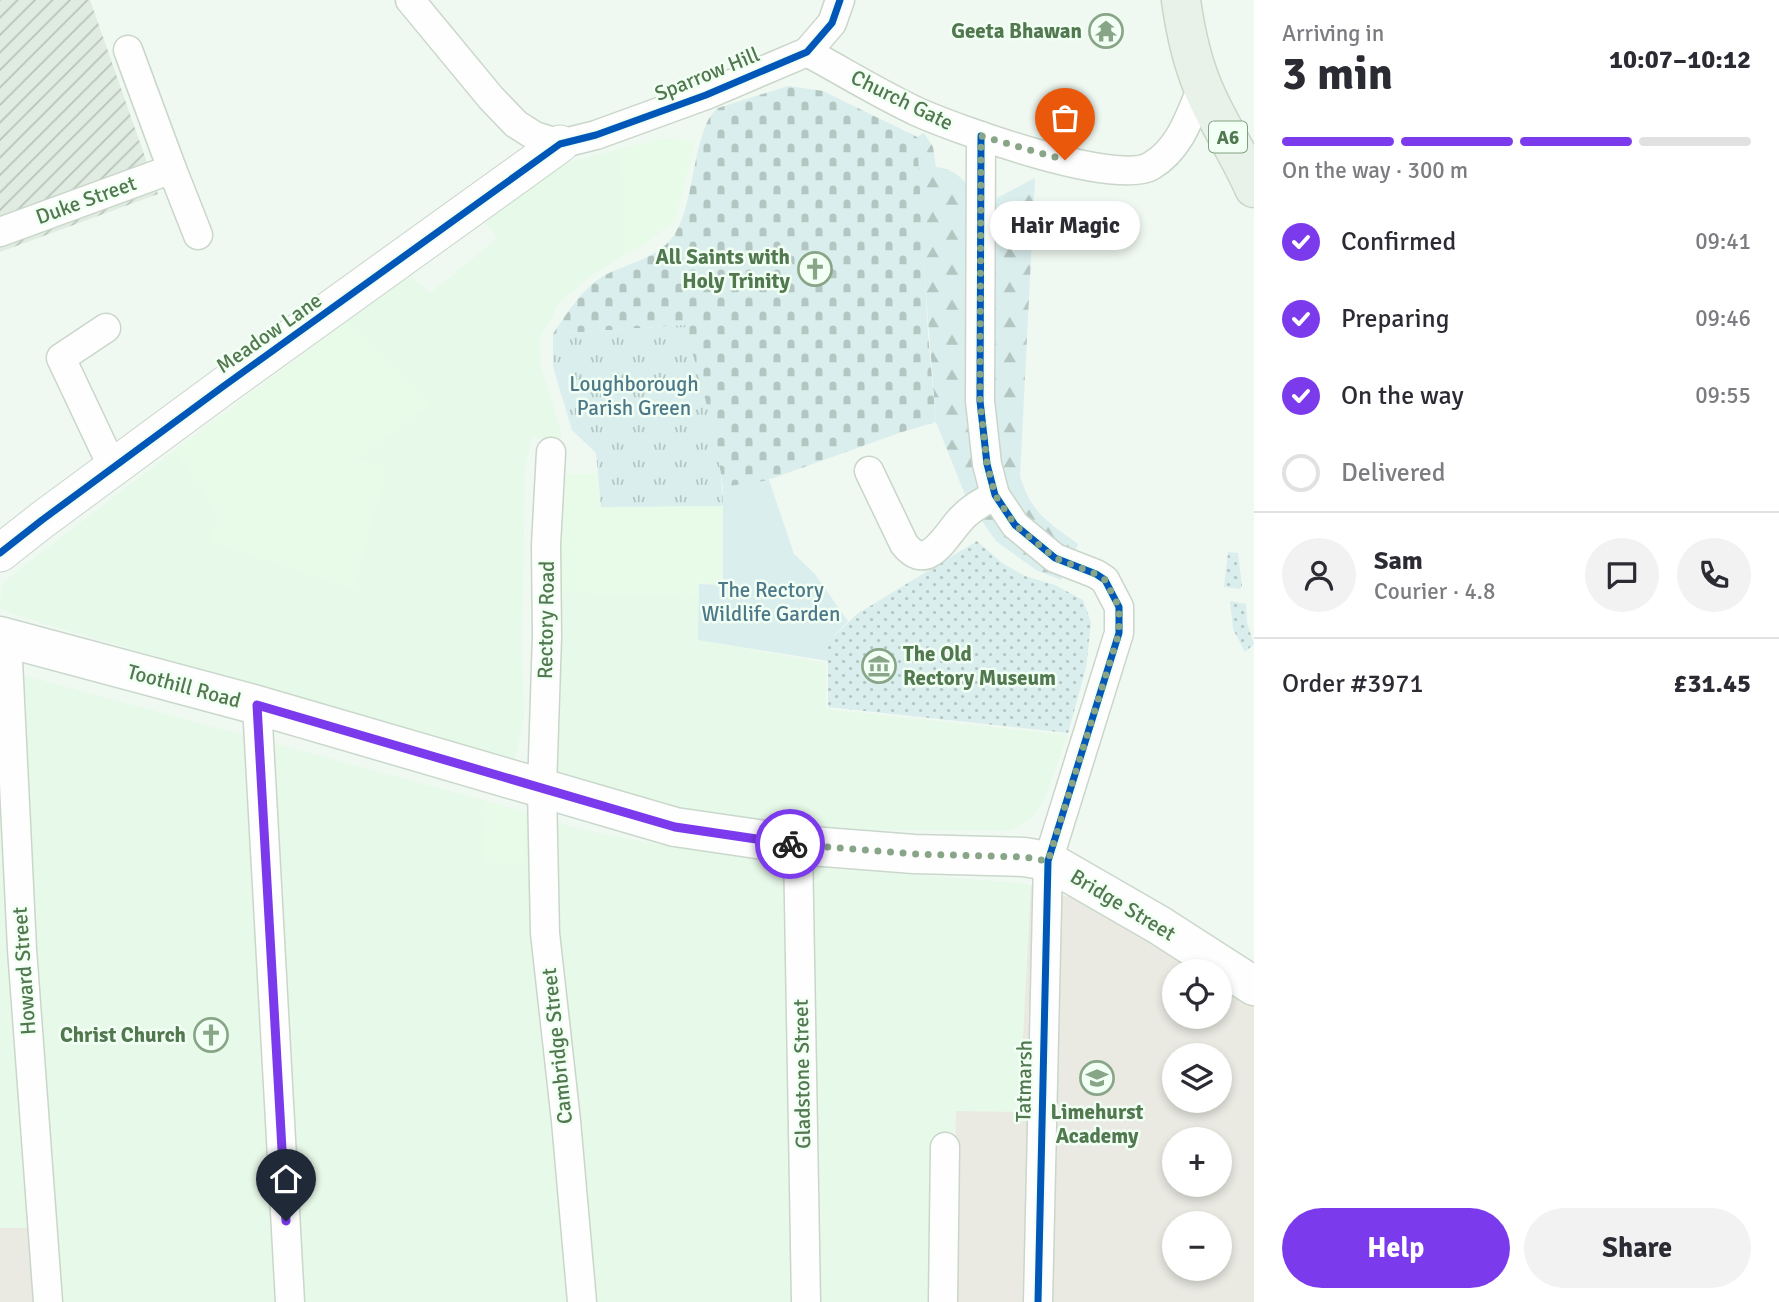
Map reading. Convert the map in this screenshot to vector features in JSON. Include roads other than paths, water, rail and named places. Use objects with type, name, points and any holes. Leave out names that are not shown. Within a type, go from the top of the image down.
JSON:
[{"type":"highway","name":"A6","points":[[1181,0],[1185,33],[1202,87],[1254,188]]},
{"type":"main road","name":"Toothill Road","points":[[4,638],[257,705],[675,827],[798,845],[914,854],[1036,859]]},
{"type":"main road","name":"Bridge Street","points":[[1036,859],[1159,925],[1254,986]]},
{"type":"street","points":[[410,0],[491,98],[516,124],[535,136],[560,144]]},
{"type":"street","name":"Sparrow Hill","points":[[560,144],[596,135],[706,95],[807,52],[832,23],[840,0]]},
{"type":"street","points":[[128,50],[198,235]]},
{"type":"street","name":"Church Gate","points":[[807,52],[920,113],[981,136],[1081,165],[1121,171],[1148,168],[1171,150],[1202,87]]},
{"type":"street","name":"Tatmarsh","points":[[981,136],[980,401],[987,464],[995,495],[1015,525],[1055,558],[1105,580],[1119,607],[1119,633],[1036,859],[1038,1302]]},
{"type":"street","name":"Meadow Lane","points":[[0,553],[560,144]]},
{"type":"street","name":"Duke Street","points":[[0,232],[172,169]]},
{"type":"street","points":[[106,328],[61,358],[113,468]]},
{"type":"street","name":"Rectory Road","points":[[541,789],[547,636],[546,545],[551,452]]},
{"type":"street","points":[[869,471],[904,544],[911,552],[921,556],[943,544],[962,517],[995,495]]},
{"type":"street","name":"Howard Street","points":[[4,638],[22,949],[48,1302]]},
{"type":"street","points":[[257,705],[290,1302]]},
{"type":"street","name":"Cambridge Street","points":[[541,789],[545,933],[566,1121],[582,1302]]},
{"type":"street","name":"Gladstone Street","points":[[798,845],[806,1302]]},
{"type":"street","points":[[943,1302],[945,1147]]},
{"type":"place","name":"Geeta Bhawan","points":[[1106,31]]},
{"type":"place","name":"Hair Magic","points":[[1065,160]]},
{"type":"place","name":"All Saints with Holy Trinity","points":[[815,269]]},
{"type":"place","name":"The Old Rectory Museum","points":[[879,666]]},
{"type":"place","name":"Christ Church","points":[[211,1035]]},
{"type":"place","name":"Limehurst Academy","points":[[1097,1078]]},
{"type":"park label","name":"Loughborough Parish Green","points":[[634,396]]},
{"type":"park label","name":"The Rectory Wildlife Garden","points":[[771,602]]}]
